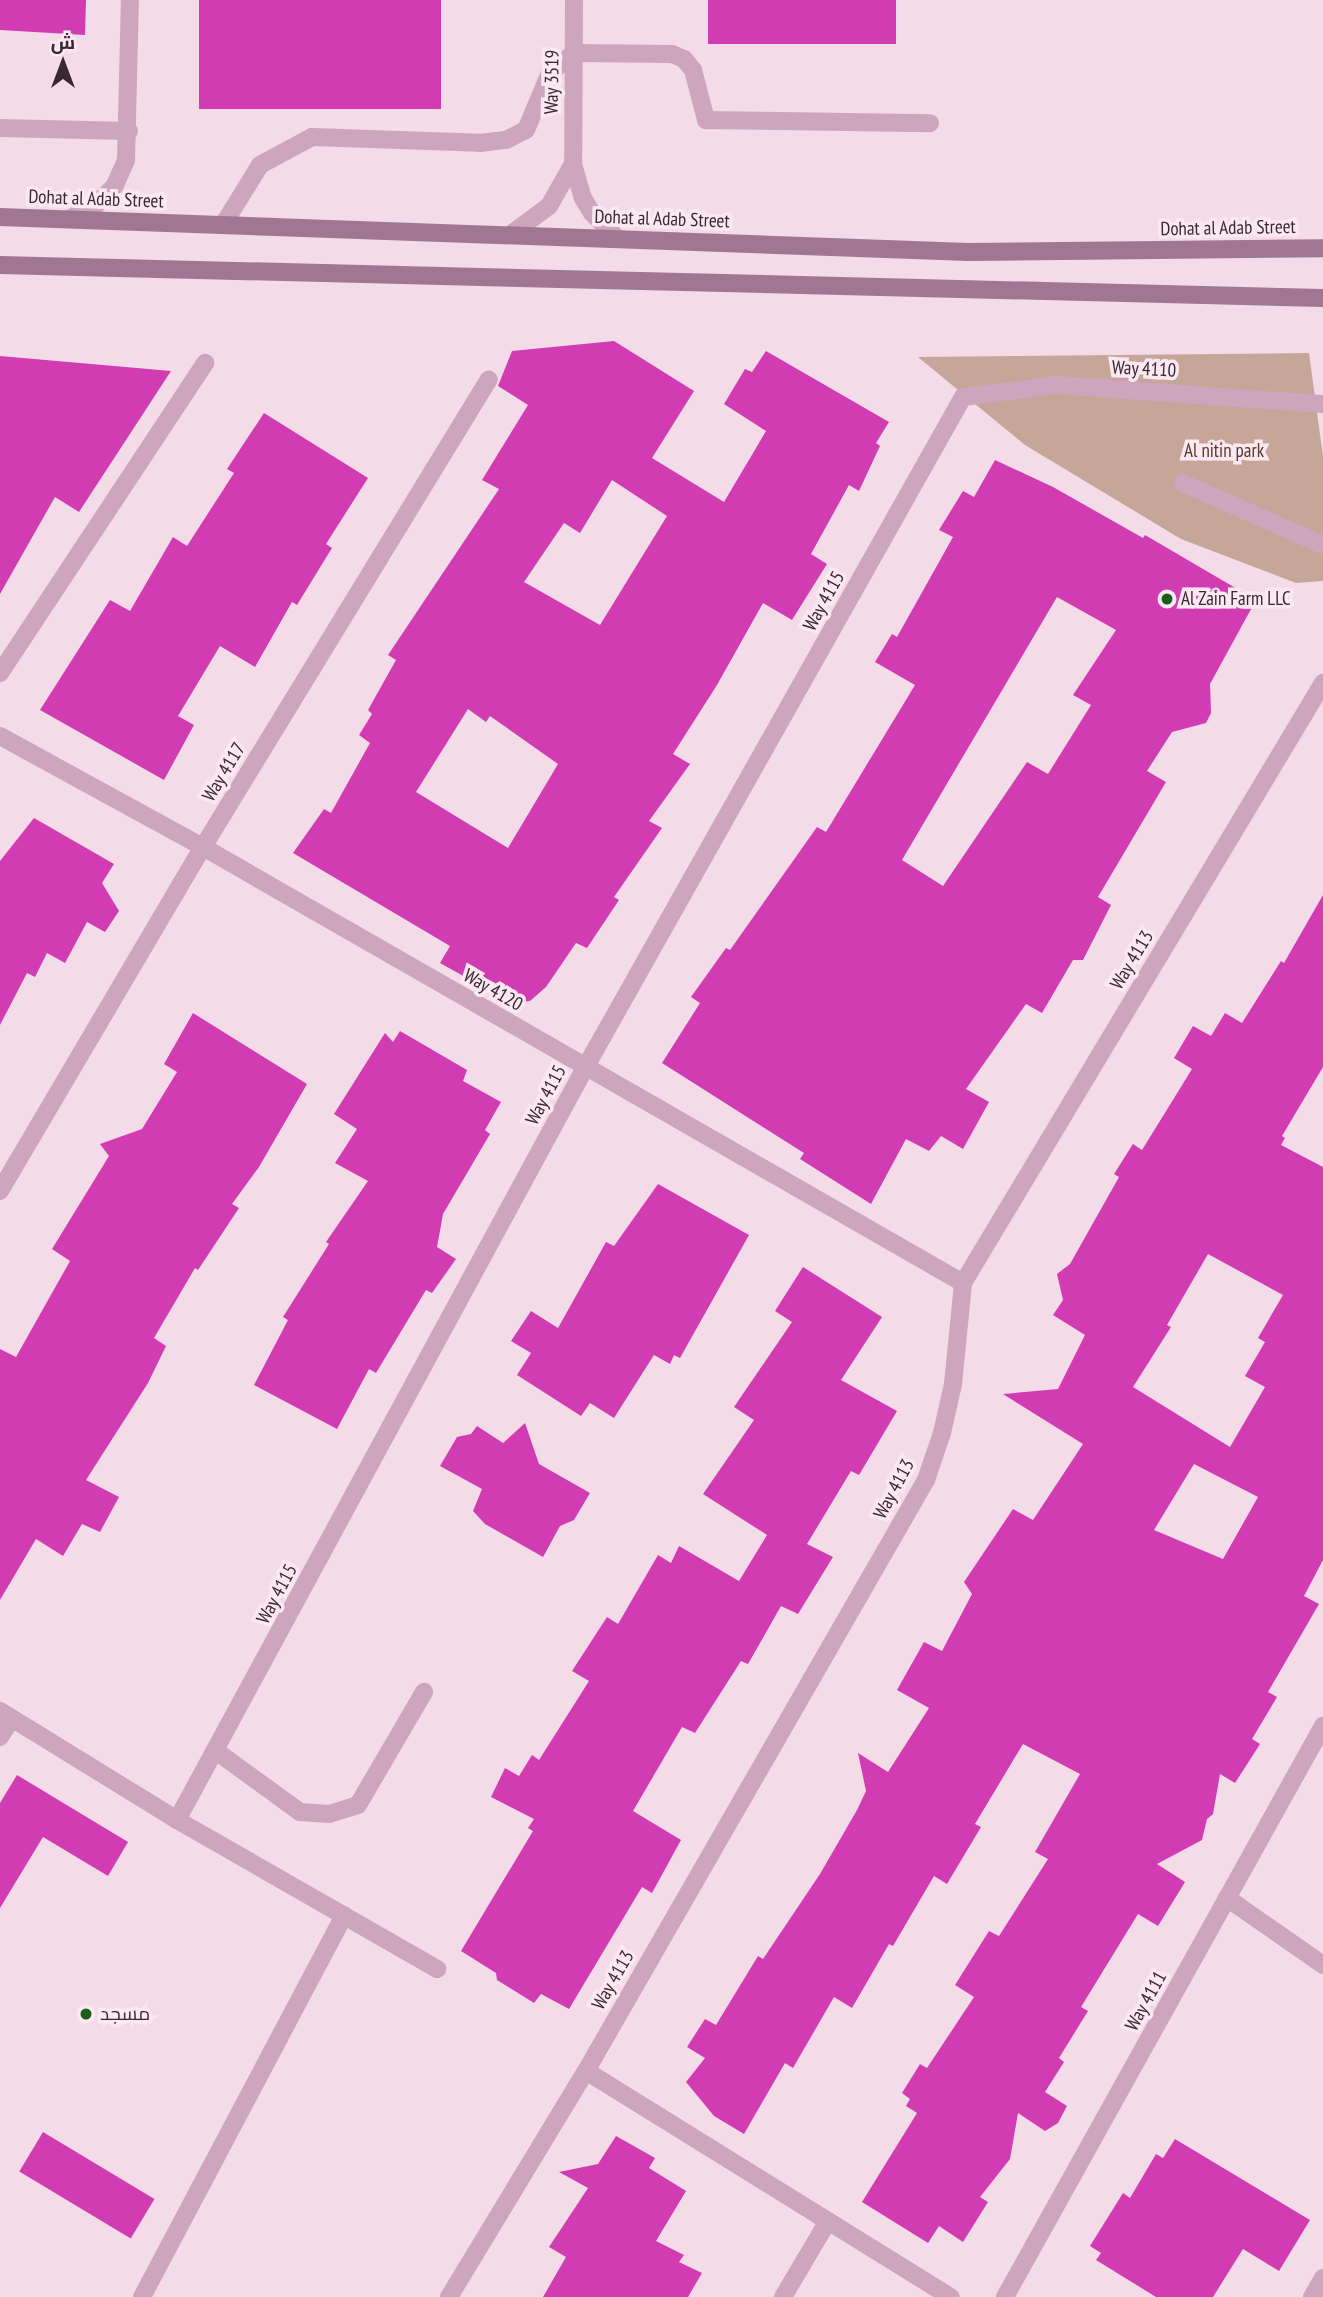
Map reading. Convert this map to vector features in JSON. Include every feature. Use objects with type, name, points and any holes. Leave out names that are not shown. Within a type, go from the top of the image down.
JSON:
[{"type":"main road","name":"Dohat al Adab Street","points":[[0,217],[968,252],[1323,248]]},
{"type":"main road","points":[[0,265],[1323,298]]},
{"type":"street","points":[[69,219],[94,206],[115,185],[126,160],[129,131],[130,0]]},
{"type":"street","name":"Way 3519","points":[[574,0],[573,164],[583,198],[592,213],[618,239]]},
{"type":"street","points":[[223,225],[260,165],[312,138],[480,143],[506,139],[526,130],[538,109],[550,73],[574,53],[672,54],[684,59],[693,70],[706,120],[930,123]]},
{"type":"street","points":[[0,128],[129,131]]},
{"type":"street","name":"Way 3519","points":[[510,235],[549,206],[573,164]]},
{"type":"street","points":[[0,673],[205,363]]},
{"type":"street","name":"Way 4117","points":[[0,1191],[203,847],[489,379]]},
{"type":"street","name":"Way 4110","points":[[963,397],[1058,385],[1323,404]]},
{"type":"street","name":"Way 4115","points":[[177,1819],[585,1068],[963,397]]},
{"type":"street","points":[[1183,483],[1323,545]]},
{"type":"street","name":"Way 4113","points":[[449,2297],[586,2071],[926,1480],[942,1433],[953,1384],[963,1283],[1323,683]]},
{"type":"street","name":"Way 4120","points":[[0,736],[203,847],[963,1283]]},
{"type":"street","points":[[216,1751],[300,1812],[329,1814],[358,1805],[424,1692]]},
{"type":"street","points":[[0,1737],[6,1714],[177,1819],[437,1969]]},
{"type":"street","name":"Way 4111","points":[[1005,2297],[1323,1726]]},
{"type":"street","points":[[1227,1898],[1323,1965]]},
{"type":"street","points":[[142,2297],[344,1915]]},
{"type":"street","points":[[586,2071],[951,2297]]},
{"type":"street","points":[[783,2297],[828,2221]]},
{"type":"street","points":[[1312,2297],[1323,2278]]},
{"type":"green space","name":"Al nitin park","points":[[1309,353],[1323,457],[1323,581],[1296,583],[1181,539],[1025,445],[918,357]]},
{"type":"building","points":[[0,0],[86,0],[85,35],[0,30]]},
{"type":"building","points":[[199,0],[441,0],[441,109],[199,109]]},
{"type":"building","points":[[708,0],[896,0],[896,44],[708,44]]},
{"type":"building","points":[[614,341],[694,391],[652,458],[724,502],[766,431],[724,404],[745,369],[752,372],[766,351],[889,422],[876,443],[880,446],[859,491],[849,485],[811,554],[827,564],[792,620],[763,603],[717,685],[673,754],[690,764],[649,821],[662,828],[614,897],[619,900],[587,948],[576,943],[546,987],[530,1001],[512,1003],[440,963],[450,946],[293,853],[324,809],[331,813],[370,743],[359,735],[372,714],[368,710],[396,660],[388,655],[499,489],[482,480],[528,405],[498,386],[512,351]],"holes":[[[612,480],[667,516],[600,625],[524,582],[564,523],[580,533]],[[468,709],[486,722],[490,716],[558,764],[508,848],[416,792]]]},
{"type":"building","points":[[0,356],[171,371],[79,512],[55,497],[0,594]]},
{"type":"building","points":[[264,413],[368,478],[326,544],[332,548],[297,605],[292,602],[255,667],[220,646],[178,716],[194,725],[164,780],[40,710],[110,600],[130,611],[173,537],[187,546],[234,473],[227,469]]},
{"type":"building","points":[[995,460],[1053,487],[1143,538],[1145,535],[1256,600],[1210,684],[1211,713],[1206,723],[1172,732],[1147,771],[1166,782],[1098,897],[1111,905],[1083,960],[1073,960],[1042,1013],[1026,1004],[966,1089],[989,1102],[963,1149],[941,1136],[929,1151],[906,1139],[871,1204],[800,1159],[804,1153],[662,1063],[700,1003],[691,997],[726,948],[730,950],[817,827],[826,832],[915,685],[875,662],[892,634],[897,637],[953,537],[939,530],[963,491],[974,497]],"holes":[[[1057,597],[1116,630],[1073,695],[1091,705],[1048,774],[1027,762],[943,886],[902,860]]]},
{"type":"building","points":[[34,818],[114,864],[102,883],[119,911],[105,932],[87,922],[65,963],[47,953],[35,977],[27,973],[0,1025],[0,861]]},
{"type":"building","points":[[1323,895],[1323,1067],[1282,1136],[1285,1138],[1281,1145],[1323,1167],[1323,1560],[1304,1596],[1319,1604],[1268,1692],[1277,1697],[1252,1739],[1260,1744],[1235,1783],[1220,1774],[1213,1814],[1207,1819],[1202,1840],[1157,1864],[1185,1882],[1158,1926],[1138,1914],[1081,2007],[1088,2011],[1059,2058],[1064,2062],[1045,2092],[1067,2106],[1058,2123],[1045,2131],[1018,2113],[1010,2159],[980,2197],[988,2202],[963,2242],[939,2226],[928,2243],[862,2202],[917,2113],[906,2106],[910,2099],[902,2093],[920,2064],[927,2068],[974,1997],[955,1985],[989,1931],[999,1936],[1048,1859],[1035,1852],[1080,1774],[1023,1744],[975,1824],[981,1827],[947,1884],[934,1876],[893,1946],[889,1944],[852,2008],[834,1997],[793,2068],[785,2063],[744,2134],[714,2116],[686,2082],[705,2058],[687,2047],[705,2019],[716,2025],[758,1956],[763,1959],[820,1874],[866,1791],[858,1753],[888,1772],[929,1708],[897,1690],[924,1642],[942,1651],[972,1594],[964,1582],[1013,1509],[1033,1520],[1083,1444],[1003,1394],[1058,1389],[1085,1335],[1053,1315],[1063,1300],[1057,1274],[1070,1264],[1119,1177],[1114,1174],[1133,1144],[1142,1150],[1192,1069],[1174,1058],[1193,1026],[1211,1036],[1225,1013],[1242,1023],[1281,961],[1284,963]],"holes":[[[1208,1254],[1283,1295],[1258,1338],[1265,1342],[1245,1376],[1265,1387],[1230,1447],[1133,1387],[1171,1327],[1167,1325]],[[1194,1464],[1258,1497],[1223,1559],[1154,1530]]]},
{"type":"building","points":[[193,1013],[307,1084],[259,1167],[232,1204],[239,1208],[198,1270],[195,1268],[154,1338],[166,1346],[148,1383],[86,1480],[119,1497],[100,1532],[82,1524],[63,1556],[36,1539],[0,1600],[0,1349],[16,1357],[70,1261],[52,1249],[109,1156],[100,1144],[142,1129],[177,1072],[164,1064]]},
{"type":"building","points":[[400,1031],[467,1070],[463,1081],[501,1102],[485,1130],[490,1134],[443,1214],[437,1247],[456,1259],[432,1293],[426,1290],[376,1373],[369,1369],[337,1429],[254,1385],[288,1320],[283,1317],[329,1244],[326,1242],[368,1181],[335,1163],[357,1129],[334,1114],[385,1033],[393,1042]]},
{"type":"building","points":[[658,1184],[749,1235],[680,1358],[674,1355],[670,1364],[654,1355],[614,1418],[590,1403],[581,1416],[517,1375],[531,1353],[511,1341],[531,1311],[558,1328],[606,1242],[614,1246]]},
{"type":"building","points":[[803,1267],[882,1317],[841,1380],[897,1411],[859,1475],[851,1471],[807,1544],[833,1557],[798,1614],[781,1606],[748,1664],[741,1661],[695,1733],[682,1727],[633,1811],[681,1840],[652,1893],[642,1887],[569,2009],[541,1994],[534,2003],[497,1980],[496,1973],[461,1951],[533,1831],[528,1828],[534,1819],[491,1797],[505,1768],[519,1776],[532,1755],[539,1760],[589,1681],[572,1671],[607,1617],[618,1624],[658,1555],[671,1563],[679,1546],[739,1581],[767,1535],[703,1494],[754,1420],[734,1407],[792,1322],[775,1311]]},
{"type":"building","points":[[525,1423],[539,1464],[590,1493],[574,1520],[560,1526],[543,1557],[485,1524],[473,1511],[482,1489],[440,1466],[457,1437],[471,1434],[477,1426],[503,1443]]},
{"type":"building","points":[[17,1775],[128,1842],[108,1876],[43,1837],[0,1908],[0,1803]]},
{"type":"building","points":[[43,2132],[154,2199],[131,2238],[19,2171]]},
{"type":"building","points":[[616,2136],[655,2158],[649,2168],[686,2191],[656,2241],[684,2255],[679,2262],[702,2273],[688,2297],[543,2297],[566,2257],[549,2247],[588,2188],[559,2172],[598,2164]]},
{"type":"building","points":[[1175,2139],[1310,2220],[1279,2271],[1243,2249],[1213,2297],[1156,2297],[1096,2260],[1101,2253],[1090,2246],[1123,2193],[1130,2198],[1156,2154],[1163,2158]]},
{"type":"place","name":"Al Zain Farm LLC","points":[[1167,599]]},
{"type":"place","name":"مسجد","points":[[86,2014]]}]
